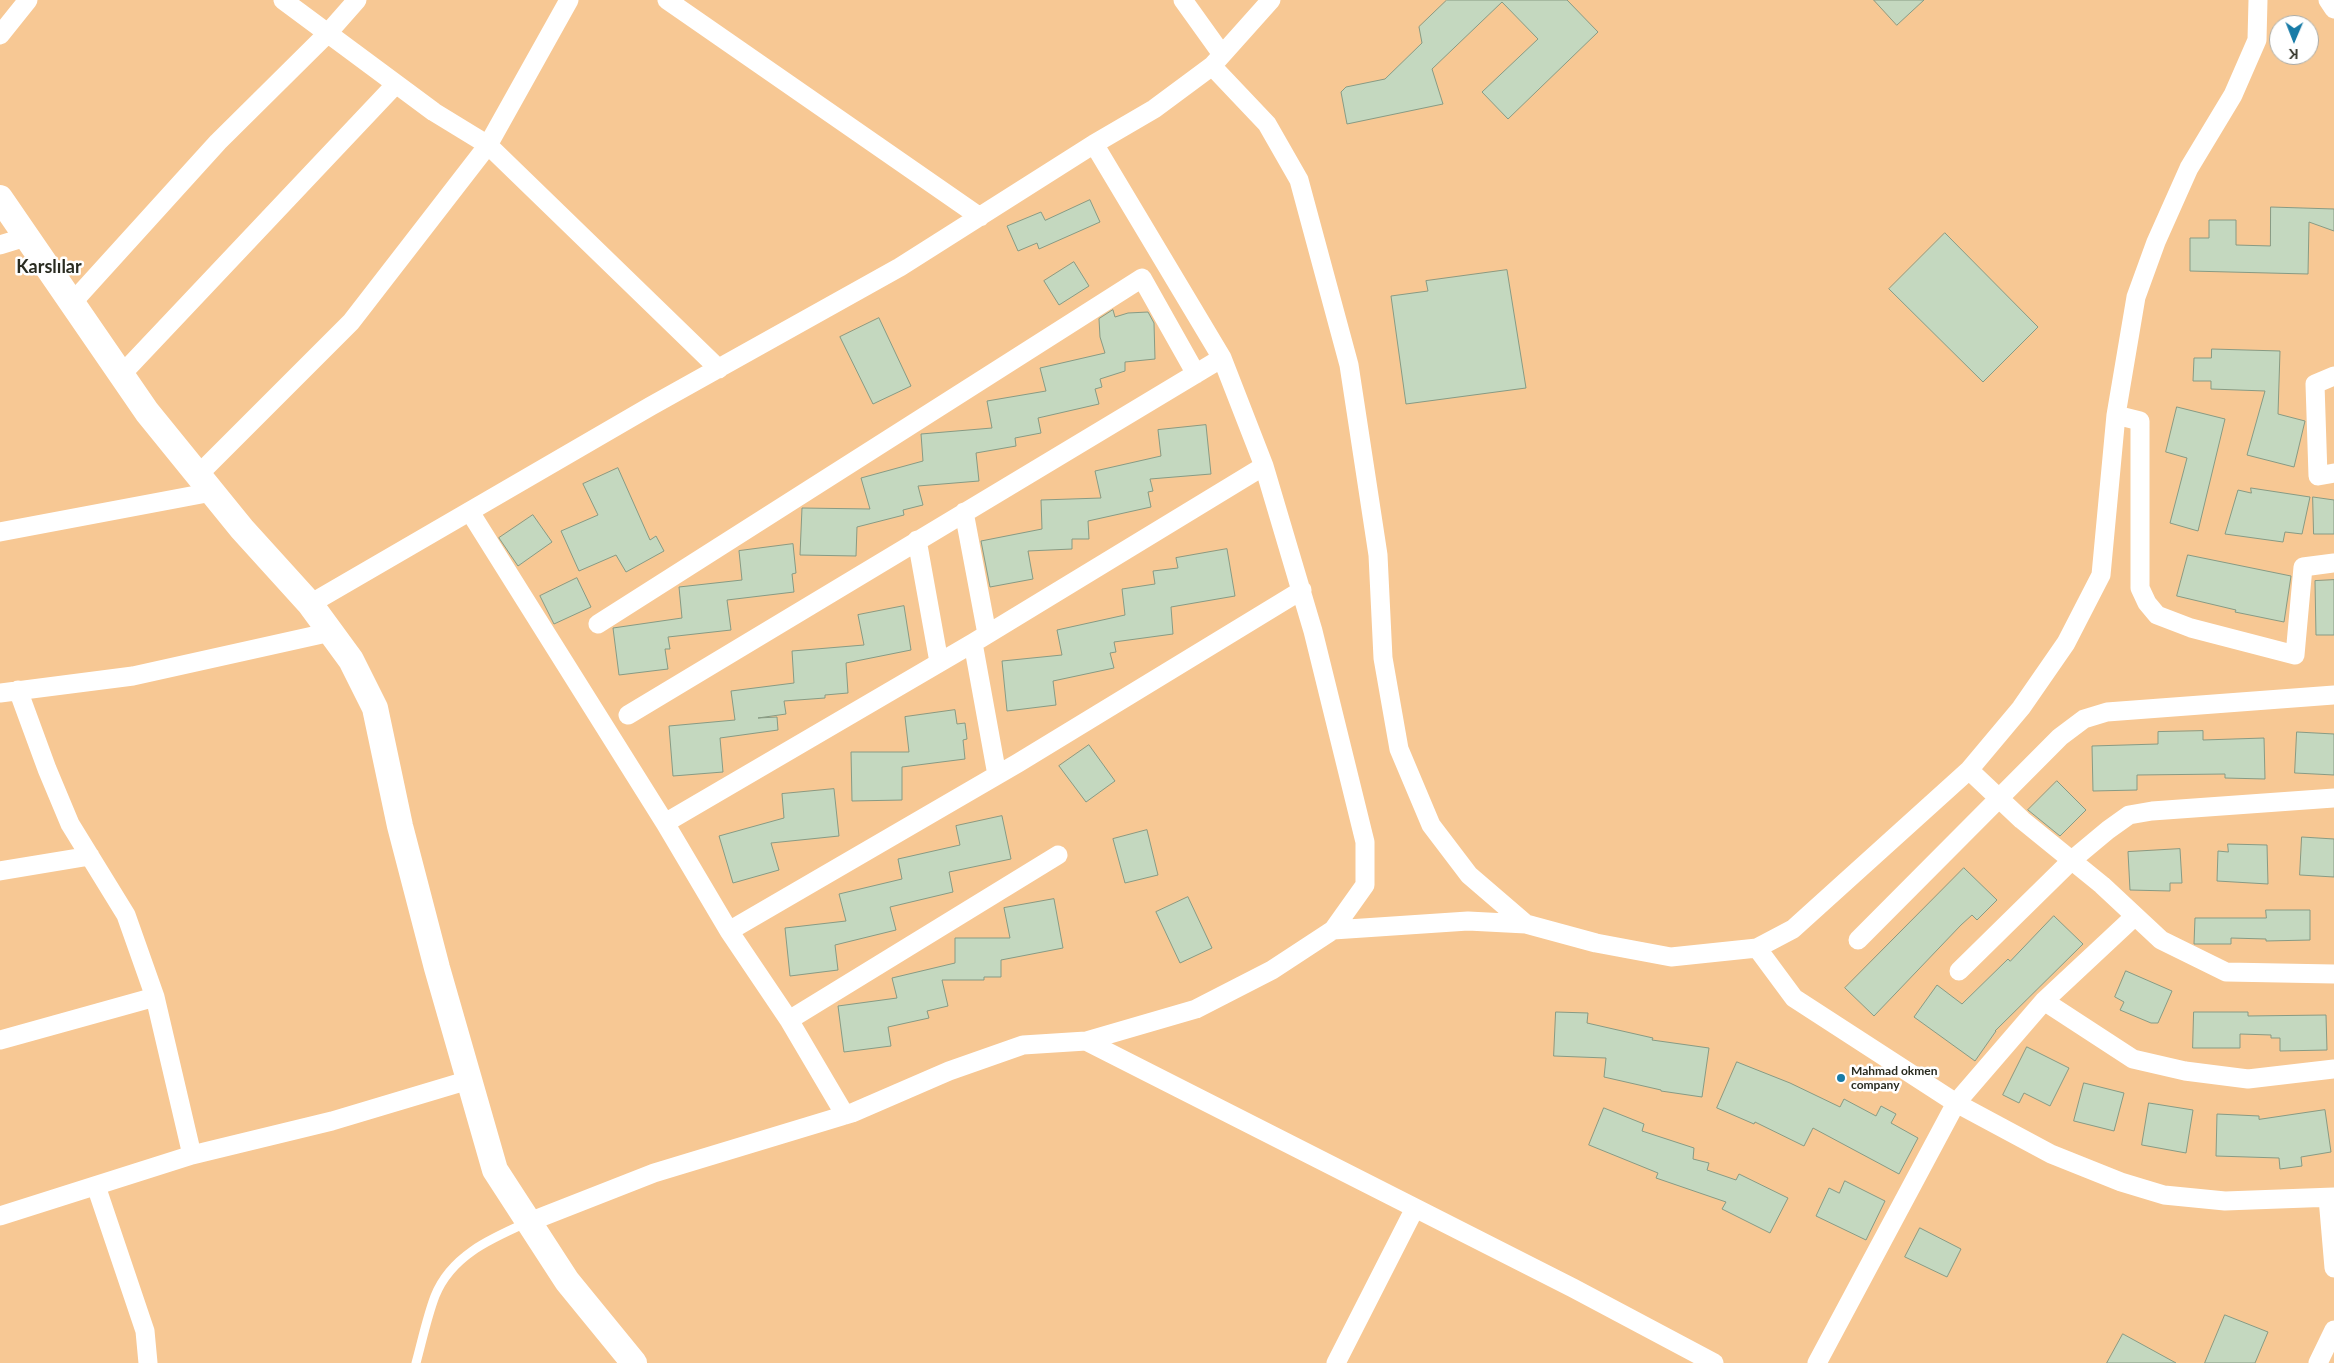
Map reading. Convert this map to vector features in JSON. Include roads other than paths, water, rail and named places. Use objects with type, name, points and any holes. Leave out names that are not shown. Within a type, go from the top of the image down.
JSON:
[{"type":"main road","points":[[0,198],[146,412],[310,604],[351,660],[375,708],[400,826],[436,968],[495,1170],[567,1280],[634,1363]]},
{"type":"street","points":[[0,35],[28,0]]},
{"type":"street","points":[[283,0],[434,112],[488,145],[719,368]]},
{"type":"street","points":[[71,304],[218,142],[327,34],[357,0]]},
{"type":"street","points":[[0,532],[205,483],[351,322],[488,145],[569,0]]},
{"type":"street","points":[[667,0],[980,218]]},
{"type":"street","points":[[1183,0],[1217,60],[1267,124],[1299,180],[1347,355],[1378,556],[1383,658],[1399,749],[1431,825],[1469,875],[1526,924]]},
{"type":"street","points":[[310,604],[719,368],[900,267],[1094,144],[1154,109],[1217,60],[1271,0]]},
{"type":"street","points":[[1333,930],[1468,921],[1526,924],[1596,943],[1671,957],[1757,948],[1793,929],[1969,770],[2021,708],[2066,643],[2101,575],[2116,415],[2136,297],[2156,242],[2189,168],[2233,95],[2258,40],[2258,0]]},
{"type":"street","points":[[2328,0],[2334,9]]},
{"type":"street","points":[[120,374],[396,84]]},
{"type":"street","points":[[529,1222],[654,1173],[845,1115],[949,1070],[1023,1045],[1086,1041],[1196,1009],[1272,970],[1333,930],[1364,885],[1365,842],[1302,590],[1264,466],[1222,358],[1094,144]]},
{"type":"street","points":[[0,245],[26,237]]},
{"type":"street","points":[[598,624],[1142,278],[1196,374]]},
{"type":"street","points":[[628,715],[1222,358]]},
{"type":"street","points":[[2334,376],[2315,384],[2318,476],[2334,473]]},
{"type":"street","points":[[2116,415],[2140,420],[2140,588],[2147,603],[2157,615],[2191,628],[2295,655],[2303,567],[2334,564]]},
{"type":"street","points":[[665,823],[980,639],[1264,466]]},
{"type":"street","points":[[470,512],[665,823],[729,931],[789,1020],[845,1115]]},
{"type":"street","points":[[964,512],[997,774]]},
{"type":"street","points":[[917,540],[939,662]]},
{"type":"street","points":[[729,931],[997,774],[1302,590]]},
{"type":"street","points":[[192,1155],[155,997],[126,915],[70,824],[47,769],[9,692],[133,676],[331,632]]},
{"type":"street","points":[[1858,940],[2060,737],[2084,719],[2107,712],[2334,696]]},
{"type":"street","points":[[1969,770],[2022,820],[2072,860],[2161,940],[2226,972],[2334,974]]},
{"type":"street","points":[[1959,971],[2072,860],[2129,815],[2152,811],[2334,798]]},
{"type":"street","points":[[789,1020],[1058,855]]},
{"type":"street","points":[[0,871],[90,856]]},
{"type":"street","points":[[1817,1363],[1956,1103],[2044,1001],[2136,916]]},
{"type":"street","points":[[1757,948],[1794,998],[1956,1103],[2052,1154],[2121,1182],[2164,1195],[2225,1201],[2331,1198],[2334,1268]]},
{"type":"street","points":[[0,1040],[155,997]]},
{"type":"street","points":[[2044,1001],[2133,1059],[2185,1071],[2248,1079],[2334,1069]]},
{"type":"street","points":[[1086,1041],[1415,1208],[1714,1363]]},
{"type":"street","points":[[0,1216],[192,1155],[332,1121],[469,1080]]},
{"type":"street","points":[[96,1186],[145,1331],[148,1363]]},
{"type":"street","points":[[1336,1363],[1415,1208]]},
{"type":"street","points":[[2318,1363],[2334,1330]]},
{"type":"lane","points":[[416,1363],[435,1295],[451,1270],[472,1250],[485,1242],[529,1222]]},
{"type":"place","name":"Mahmad okmen company","points":[[1841,1078]]},
{"type":"district","name":"Karslılar","points":[[49,267]]}]
